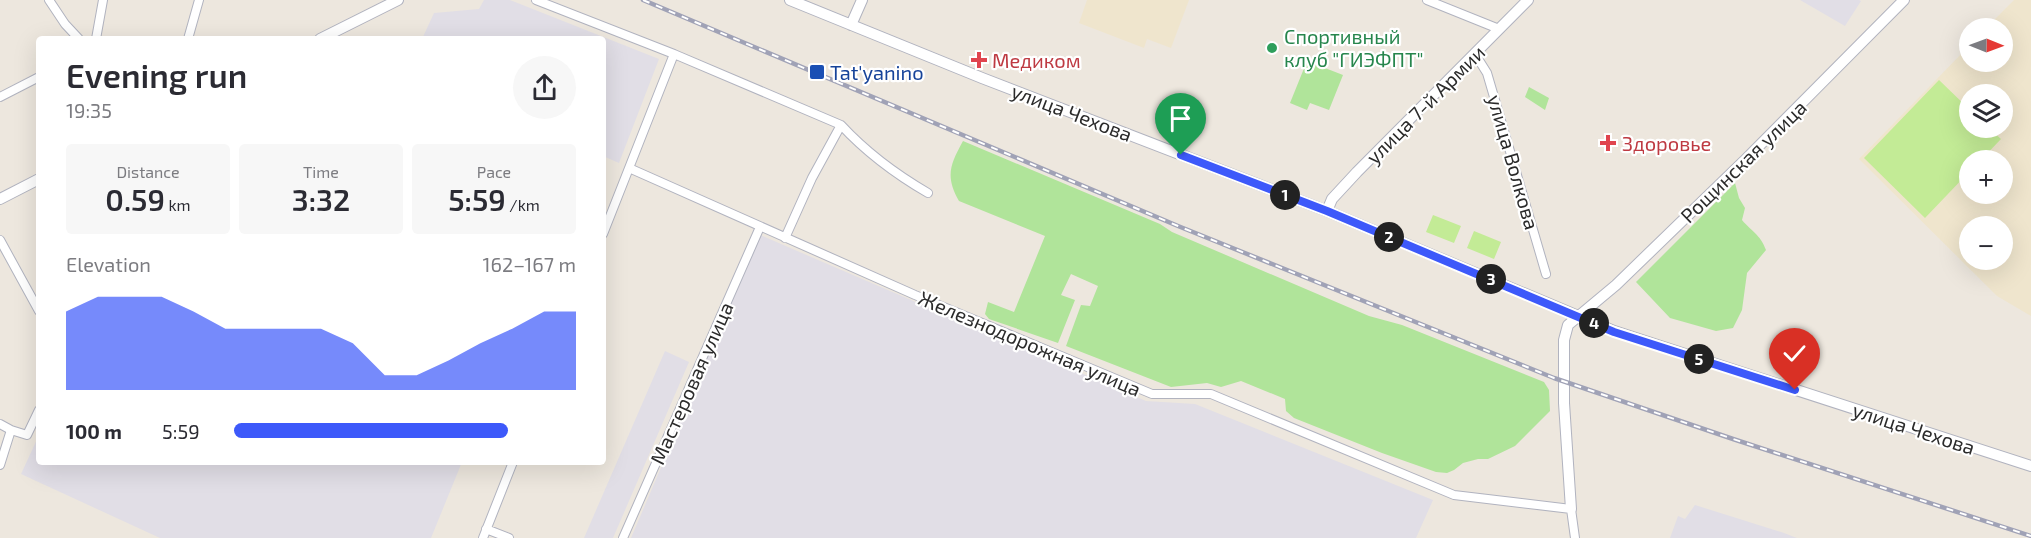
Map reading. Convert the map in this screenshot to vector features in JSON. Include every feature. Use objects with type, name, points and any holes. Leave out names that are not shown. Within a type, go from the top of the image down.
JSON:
[{"type":"street","points":[[49,0],[76,36]]},
{"type":"street","points":[[97,36],[103,0]]},
{"type":"street","points":[[189,36],[199,0]]},
{"type":"street","points":[[326,36],[398,0]]},
{"type":"street","points":[[536,0],[674,54],[841,125],[873,154],[928,193]]},
{"type":"street","name":"улица Чехова","points":[[790,0],[993,82],[1327,211],[1614,332],[2031,466]]},
{"type":"street","points":[[851,25],[862,0]]},
{"type":"street","points":[[1427,0],[1499,29]]},
{"type":"street","name":"улица 7-й Армии","points":[[1327,211],[1332,199],[1350,180],[1528,0]]},
{"type":"street","name":"Рощинская улица","points":[[1578,316],[1616,285],[1746,159],[1904,0]]},
{"type":"street","points":[[606,226],[674,54]]},
{"type":"street","name":"улица Волкова","points":[[1475,54],[1487,73],[1546,274]]},
{"type":"street","points":[[0,97],[36,79]]},
{"type":"street","points":[[785,238],[812,178],[841,125]]},
{"type":"street","name":"Железнодорожная улица","points":[[629,168],[922,298],[1152,394],[1211,394],[1454,495],[1571,509]]},
{"type":"street","points":[[0,199],[36,181]]},
{"type":"street","name":"Мастеровая улица","points":[[623,538],[760,227]]},
{"type":"street","points":[[0,240],[36,305]]},
{"type":"street","points":[[1574,537],[1564,403],[1565,332],[1568,325],[1578,316]]},
{"type":"street","points":[[0,424],[27,435],[36,416]]},
{"type":"street","points":[[0,465],[11,430]]},
{"type":"street","points":[[483,538],[512,465]]},
{"type":"street","points":[[486,529],[509,538]]},
{"type":"shaded area","points":[[484,0],[510,0],[601,36],[423,36],[434,13],[479,9]]},
{"type":"shaded area","points":[[1087,0],[1189,0],[1171,48],[1147,39],[1144,48],[1079,23]]},
{"type":"shaded area","points":[[1800,0],[1859,0],[1861,1],[1845,26]]},
{"type":"shaded area","points":[[2014,0],[2031,0],[2031,316],[1997,296],[1971,270],[2013,270],[2013,216],[1959,216],[1959,258],[1859,159],[1959,56],[1959,72],[2013,72],[2013,18],[1996,18]]},
{"type":"shaded area","points":[[606,38],[659,59],[619,163],[606,157]]},
{"type":"shaded area","points":[[760,235],[1146,401],[1195,404],[1433,500],[1416,538],[631,538]]},
{"type":"shaded area","points":[[665,351],[689,362],[613,538],[584,538]]},
{"type":"shaded area","points":[[36,442],[36,465],[461,465],[431,538],[160,538],[21,474]]},
{"type":"shaded area","points":[[1695,505],[1797,538],[1670,538],[1678,516],[1685,519]]},
{"type":"green space","points":[[1307,61],[1343,75],[1329,110],[1310,103],[1307,110],[1290,103]]},
{"type":"green space","points":[[1939,80],[1959,99],[1959,138],[2001,139],[1991,150],[1959,150],[1959,182],[1925,218],[1864,158]]},
{"type":"green space","points":[[1529,87],[1549,98],[1545,110],[1525,97]]},
{"type":"green space","points":[[963,141],[1369,316],[1402,325],[1544,382],[1549,390],[1550,411],[1515,446],[1488,459],[1463,463],[1447,473],[1436,472],[1294,418],[1286,411],[1285,399],[1241,381],[1221,387],[1207,383],[1171,387],[1066,346],[1081,305],[1090,306],[1098,286],[1071,274],[1061,295],[1075,300],[1058,343],[989,319],[985,314],[988,302],[1014,312],[1045,236],[959,201],[952,184],[951,171]]},
{"type":"green space","points":[[1735,183],[1739,198],[1745,208],[1742,220],[1758,237],[1766,250],[1747,273],[1742,310],[1733,328],[1716,331],[1670,318],[1636,282]]},
{"type":"green space","points":[[1433,215],[1461,226],[1454,243],[1426,232]]},
{"type":"green space","points":[[1474,231],[1501,242],[1494,259],[1467,248]]},
{"type":"railway","points":[[643,0],[1178,226],[1554,378],[2031,536]]},
{"type":"place","name":"Спортивный клуб \"ГИЭФПТ\"","points":[[1272,48]]},
{"type":"place","name":"Медиком","points":[[979,60]]},
{"type":"place","name":"Tat'yanino","points":[[817,72]]},
{"type":"place","name":"Здоровье","points":[[1608,143]]},
{"type":"route","points":[[1181,155],[1327,211],[1538,298],[1614,332],[1795,390]]}]
